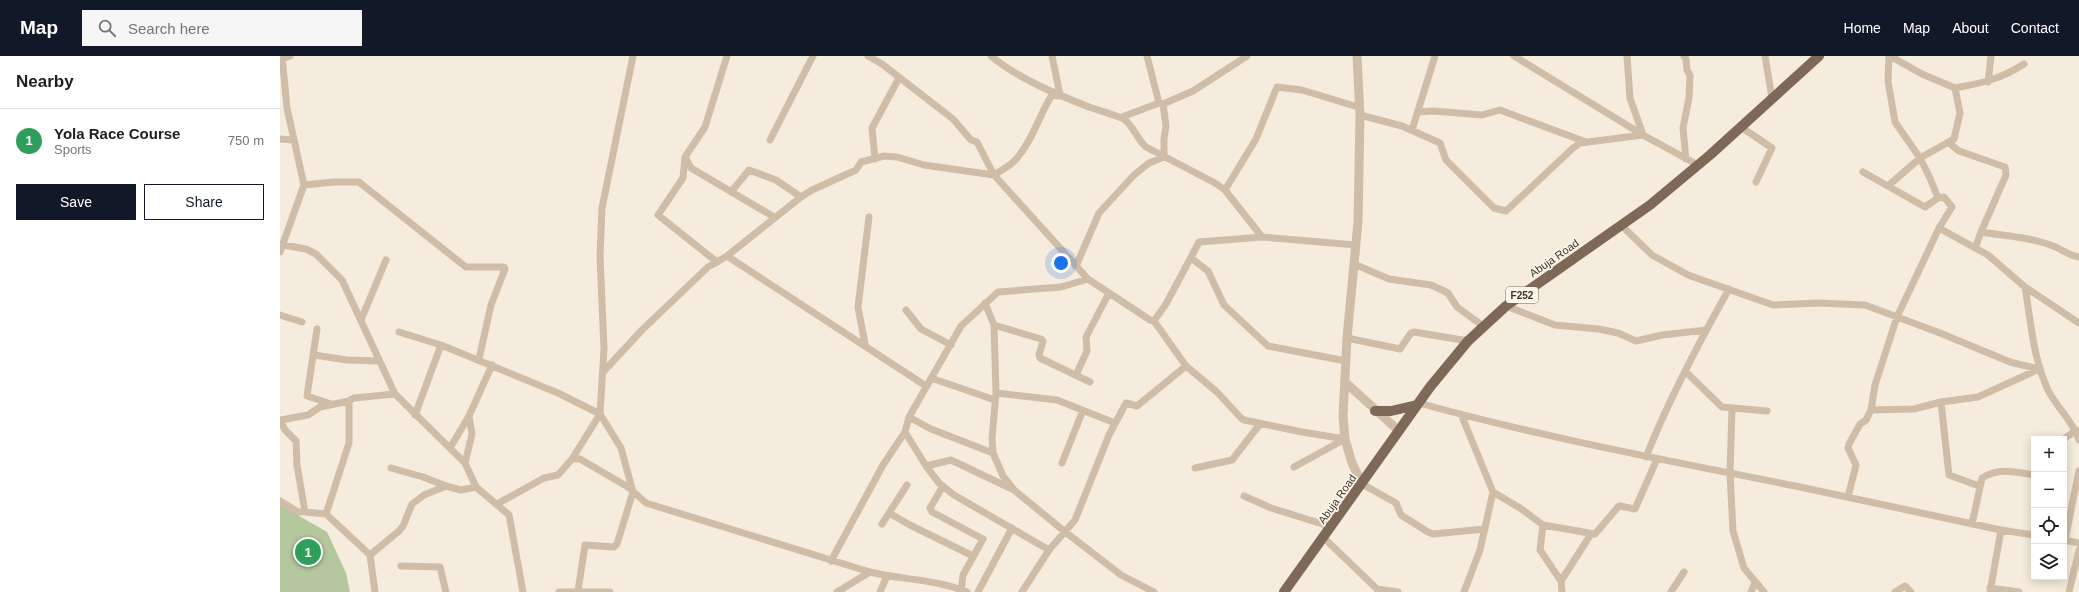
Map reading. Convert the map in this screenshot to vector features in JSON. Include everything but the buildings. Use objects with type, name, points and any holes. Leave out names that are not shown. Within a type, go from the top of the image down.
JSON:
[{"type":"main road","name":"Abuja Road","points":[[1284,592],[1332,527],[1418,404],[1468,341],[1506,306],[1650,205],[1741,127],[1818,56]]},
{"type":"main road","points":[[1375,411],[1391,411],[1418,404]]},
{"type":"street","points":[[290,56],[282,57],[287,108],[304,185],[281,248],[306,249],[316,254],[342,280],[395,394],[465,463],[476,487],[509,516],[523,592]]},
{"type":"street","points":[[497,504],[544,478],[558,475],[572,459],[600,414],[604,349],[600,256],[602,208],[632,56]]},
{"type":"street","points":[[717,262],[658,215],[683,178],[685,158],[707,121],[727,56]]},
{"type":"street","points":[[770,140],[813,56]]},
{"type":"street","points":[[868,56],[882,64],[953,119],[971,140],[977,142],[994,175],[1088,279],[1150,320],[1154,321],[1186,366],[1217,392],[1244,420],[1345,439]]},
{"type":"street","points":[[991,56],[1060,95],[1122,118],[1193,91],[1247,56]]},
{"type":"street","points":[[1052,56],[1060,95]]},
{"type":"street","points":[[1147,56],[1166,126],[1164,157]]},
{"type":"street","points":[[1357,56],[1359,111],[1356,245],[1347,338],[1343,416],[1345,439],[1352,463],[1362,484],[1396,503],[1401,515],[1428,532],[1485,529]]},
{"type":"street","points":[[1412,130],[1436,56]]},
{"type":"street","points":[[1627,56],[1630,98],[1643,135]]},
{"type":"street","points":[[1684,56],[1686,58],[1687,70],[1690,76],[1683,128],[1686,159]]},
{"type":"street","points":[[1765,56],[1772,98]]},
{"type":"street","points":[[1938,198],[1920,158],[1895,122],[1888,81],[1889,56],[1922,74],[1955,88],[1988,82],[2007,75],[2024,64]]},
{"type":"street","points":[[1988,82],[1991,56]]},
{"type":"street","points":[[1517,57],[1643,135],[1698,165]]},
{"type":"street","points":[[875,159],[872,128],[899,78]]},
{"type":"street","points":[[1225,190],[1256,139],[1277,87],[1302,90],[1412,130],[1440,143],[1446,160],[1494,208],[1502,211],[1506,211],[1573,148],[1587,142],[1643,135]]},
{"type":"street","points":[[1888,186],[1920,158],[1954,140],[1960,113],[1955,88]]},
{"type":"street","points":[[603,372],[616,356],[708,267],[727,256],[774,217],[812,190],[856,170],[861,162],[884,156],[897,157],[938,168],[994,175],[1016,160],[1027,145],[1044,106],[1052,95],[1060,95]]},
{"type":"street","points":[[1418,112],[1433,111],[1482,114],[1500,110],[1587,142]]},
{"type":"street","points":[[1122,118],[1136,132],[1139,141],[1146,147],[1215,182],[1225,190],[1262,237]]},
{"type":"street","points":[[1741,127],[1772,148],[1756,182]]},
{"type":"street","points":[[280,139],[294,140]]},
{"type":"street","points":[[1949,143],[1959,151],[2005,167],[2006,175],[1975,248]]},
{"type":"street","points":[[1076,266],[1098,212],[1134,174],[1149,163],[1164,157]]},
{"type":"street","points":[[685,158],[691,168],[774,217]]},
{"type":"street","points":[[731,192],[749,170],[776,180],[801,197]]},
{"type":"street","points":[[1848,497],[1856,466],[1848,448],[1849,444],[1860,424],[1866,420],[1871,410],[1875,385],[1896,317],[1939,228],[1952,207],[1944,197],[1938,198],[1925,207],[1863,172]]},
{"type":"street","points":[[304,185],[334,182],[359,182],[466,267],[504,267],[505,269],[490,305],[479,359]]},
{"type":"street","points":[[865,344],[858,307],[869,217]]},
{"type":"street","points":[[1622,226],[1652,255],[1688,275],[1773,305],[1819,303],[1859,304],[1940,333],[2010,362],[2039,369]]},
{"type":"street","points":[[1939,228],[1988,254],[2025,287],[2079,324]]},
{"type":"street","points":[[1981,232],[2041,242],[2073,256],[2079,256]]},
{"type":"street","points":[[1154,321],[1166,304],[1199,242],[1262,237],[1356,245]]},
{"type":"street","points":[[727,256],[865,344],[926,386]]},
{"type":"street","points":[[1191,258],[1208,271],[1224,305],[1268,346],[1346,361]]},
{"type":"street","points":[[360,320],[386,260]]},
{"type":"street","points":[[1354,264],[1389,279],[1431,285],[1442,290],[1448,293],[1457,307],[1483,326]]},
{"type":"street","points":[[831,561],[883,465],[905,432],[909,417],[926,386],[962,326],[998,292],[1061,287],[1088,279]]},
{"type":"street","points":[[2025,287],[2039,369],[2049,391],[2076,430],[2079,440]]},
{"type":"street","points":[[1646,457],[1663,414],[1729,289]]},
{"type":"street","points":[[1076,375],[1087,351],[1086,337],[1109,293]]},
{"type":"street","points":[[985,303],[994,325],[996,396],[992,438],[993,453],[1003,476],[1014,490],[1064,532],[1121,575],[1154,592]]},
{"type":"street","points":[[1506,306],[1555,325],[1599,329],[1618,333],[1636,341],[1662,335],[1706,330]]},
{"type":"street","points":[[906,310],[921,329],[951,345]]},
{"type":"street","points":[[280,315],[302,322]]},
{"type":"street","points":[[994,325],[1041,339],[1043,341],[1039,355],[1040,358],[1090,382]]},
{"type":"street","points":[[316,329],[314,355],[307,396],[331,404]]},
{"type":"street","points":[[399,332],[479,359],[558,393],[600,414],[621,448],[633,492],[617,544],[610,548],[585,545],[578,591]]},
{"type":"street","points":[[1347,338],[1400,349],[1411,333],[1414,332],[1468,341]]},
{"type":"street","points":[[415,415],[441,346]]},
{"type":"street","points":[[314,355],[347,360],[379,361]]},
{"type":"street","points":[[450,448],[469,416],[492,365]]},
{"type":"street","points":[[1022,592],[1049,550],[1075,520],[1115,422],[1126,403],[1137,406],[1186,366]]},
{"type":"street","points":[[1871,410],[1914,410],[1941,402],[1978,397],[2039,369]]},
{"type":"street","points":[[1685,371],[1722,407],[1767,411]]},
{"type":"street","points":[[931,378],[996,396],[1057,400],[1115,422]]},
{"type":"street","points":[[1345,382],[1375,411],[1399,431]]},
{"type":"street","points":[[305,512],[297,465],[296,441],[285,430],[281,420],[308,415],[320,407],[349,401],[354,398],[367,395],[395,394]]},
{"type":"street","points":[[326,514],[349,443],[349,401]]},
{"type":"street","points":[[1941,402],[1949,475],[1980,486]]},
{"type":"street","points":[[1418,404],[1500,425],[1646,457],[1848,497],[2001,530],[2031,535]]},
{"type":"street","points":[[1732,408],[1730,473],[1733,531],[1744,568],[1764,592]]},
{"type":"street","points":[[1062,463],[1083,410]]},
{"type":"street","points":[[1461,414],[1493,492],[1480,550],[1464,592]]},
{"type":"street","points":[[465,463],[472,434],[469,416]]},
{"type":"street","points":[[909,417],[930,429],[993,453]]},
{"type":"street","points":[[1195,468],[1232,460],[1260,424]]},
{"type":"street","points":[[2067,437],[2076,430]]},
{"type":"street","points":[[905,432],[926,466],[943,486],[954,495],[1049,550]]},
{"type":"street","points":[[1294,467],[1345,439]]},
{"type":"street","points":[[572,459],[580,459],[633,492],[646,503],[870,572],[886,576],[925,580],[963,591],[963,575],[982,541],[981,537],[931,510],[943,486]]},
{"type":"street","points":[[1493,492],[1520,508],[1543,525],[1591,534],[1598,532],[1620,506],[1635,509],[1657,459]]},
{"type":"street","points":[[926,466],[951,460],[1014,490]]},
{"type":"street","points":[[391,468],[461,490],[476,487]]},
{"type":"street","points":[[1972,524],[1982,478],[1988,475],[2014,470],[2031,474]]},
{"type":"street","points":[[2067,526],[2079,471]]},
{"type":"street","points":[[882,524],[907,485]]},
{"type":"street","points":[[370,555],[399,531],[403,526],[412,504],[424,495],[446,486]]},
{"type":"street","points":[[1244,496],[1271,508],[1332,527]]},
{"type":"street","points":[[280,501],[298,512],[326,514],[370,555],[375,592]]},
{"type":"street","points":[[889,513],[973,556]]},
{"type":"street","points":[[1543,525],[1540,550],[1561,581],[1562,592]]},
{"type":"street","points":[[978,592],[1012,528]]},
{"type":"street","points":[[2001,530],[1990,590],[2019,592]]},
{"type":"street","points":[[1561,581],[1591,534]]},
{"type":"street","points":[[1324,538],[1377,591],[1398,592]]},
{"type":"street","points":[[2067,541],[2079,543]]},
{"type":"street","points":[[2069,592],[2079,550]]},
{"type":"street","points":[[401,566],[440,567],[446,592]]},
{"type":"street","points":[[837,592],[870,572]]},
{"type":"street","points":[[1670,592],[1684,572]]},
{"type":"street","points":[[880,592],[886,576]]},
{"type":"street","points":[[1751,592],[1755,583]]},
{"type":"street","points":[[1895,592],[1905,586],[1911,592]]},
{"type":"street","points":[[559,592],[610,592]]},
{"type":"green space","points":[[280,505],[327,532],[346,573],[350,592],[280,592]]},
{"type":"place","name":"Yola Race Course","points":[[308,552]]}]
